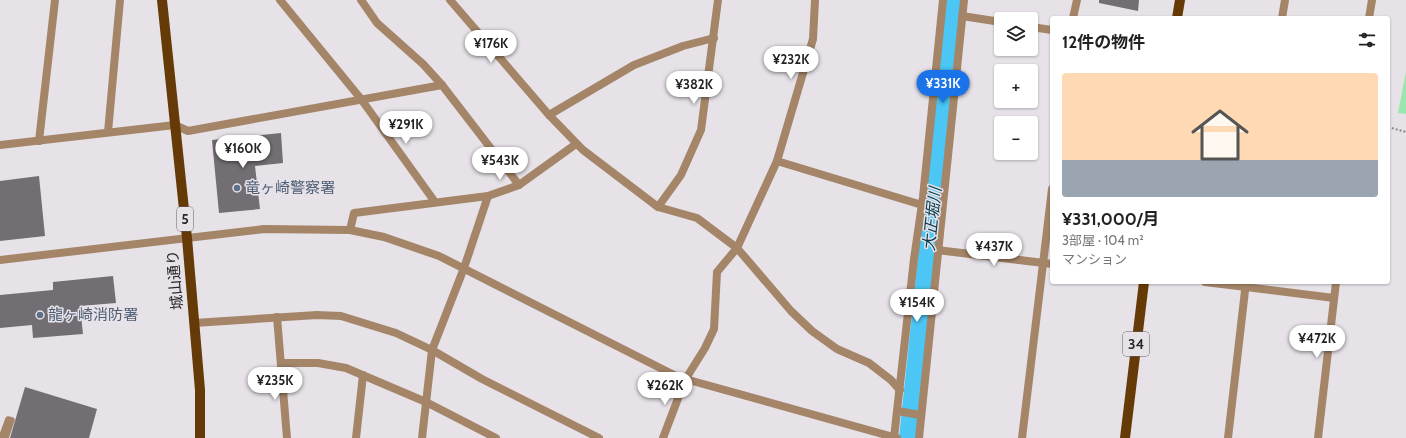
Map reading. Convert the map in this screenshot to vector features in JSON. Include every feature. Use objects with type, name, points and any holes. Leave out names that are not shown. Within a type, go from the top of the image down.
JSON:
[{"type":"main road","name":"城山通り","points":[[162,0],[187,238],[200,390],[200,438]]},
{"type":"main road","points":[[1177,16],[1180,0]]},
{"type":"main road","name":"34","points":[[1126,438],[1144,284]]},
{"type":"street","points":[[39,140],[55,0]]},
{"type":"street","points":[[108,132],[120,0]]},
{"type":"street","points":[[280,0],[361,99],[435,202]]},
{"type":"street","points":[[361,0],[376,23],[423,64],[442,85],[519,185]]},
{"type":"street","points":[[450,0],[549,115],[576,144],[658,207],[697,218],[737,248],[791,311],[812,331],[837,349],[869,363],[891,380],[900,390]]},
{"type":"street","points":[[658,207],[681,175],[701,130],[718,0]]},
{"type":"street","points":[[663,438],[685,379],[705,348],[714,329],[718,272],[737,248],[777,161],[813,39],[815,0]]},
{"type":"street","points":[[0,260],[264,229],[350,230],[384,237],[439,256],[685,379],[895,438],[900,411],[900,390],[914,259],[924,206],[943,0]]},
{"type":"street","points":[[919,438],[940,208],[964,0]]},
{"type":"street","points":[[1073,16],[1077,0]]},
{"type":"street","points":[[1282,16],[1285,0]]},
{"type":"street","points":[[1369,16],[1372,0]]},
{"type":"street","points":[[962,16],[994,21]]},
{"type":"street","points":[[1038,28],[1050,30]]},
{"type":"street","points":[[549,115],[634,65],[683,46],[714,38]]},
{"type":"street","points":[[0,145],[175,125],[188,131],[442,85]]},
{"type":"street","points":[[350,230],[354,213],[488,196],[519,185],[576,144]]},
{"type":"street","points":[[777,161],[924,206],[940,208]]},
{"type":"street","points":[[422,438],[432,350],[464,268],[488,196]]},
{"type":"street","points":[[1022,438],[1048,263],[1050,226]]},
{"type":"street","points":[[937,250],[1048,263]]},
{"type":"street","points":[[1228,438],[1246,284],[1334,298]]},
{"type":"street","points":[[1318,438],[1336,284]]},
{"type":"street","points":[[194,323],[317,315],[342,316],[396,333],[432,350],[482,379],[599,438]]},
{"type":"street","points":[[277,317],[287,438]]},
{"type":"street","points":[[282,363],[318,363],[346,368],[426,402],[496,438]]},
{"type":"street","points":[[356,438],[363,375]]},
{"type":"street","points":[[900,411],[920,415]]},
{"type":"lane","points":[[1,438],[8,419],[12,420],[6,438]]},
{"type":"path","points":[[1390,128],[1406,132]]},
{"type":"green space","points":[[1406,71],[1406,114],[1398,113]]},
{"type":"building","points":[[1099,0],[1139,0],[1138,11],[1099,3]]},
{"type":"building","name":"竜ヶ崎警察署","points":[[281,133],[283,163],[255,166],[260,209],[219,213],[212,140]]},
{"type":"building","points":[[39,176],[45,236],[0,241],[0,181]]},
{"type":"building","name":"龍ヶ崎消防署","points":[[113,276],[116,303],[80,306],[83,334],[33,338],[32,325],[0,328],[0,295],[53,290],[53,282]]},
{"type":"building","points":[[25,387],[97,409],[89,438],[10,438]]},
{"type":"waterway","name":"大正堀川","points":[[909,438],[955,0]]},
{"type":"place","name":"竜ヶ崎警察署","points":[[237,188]]},
{"type":"place","name":"龍ヶ崎消防署","points":[[40,315]]}]
